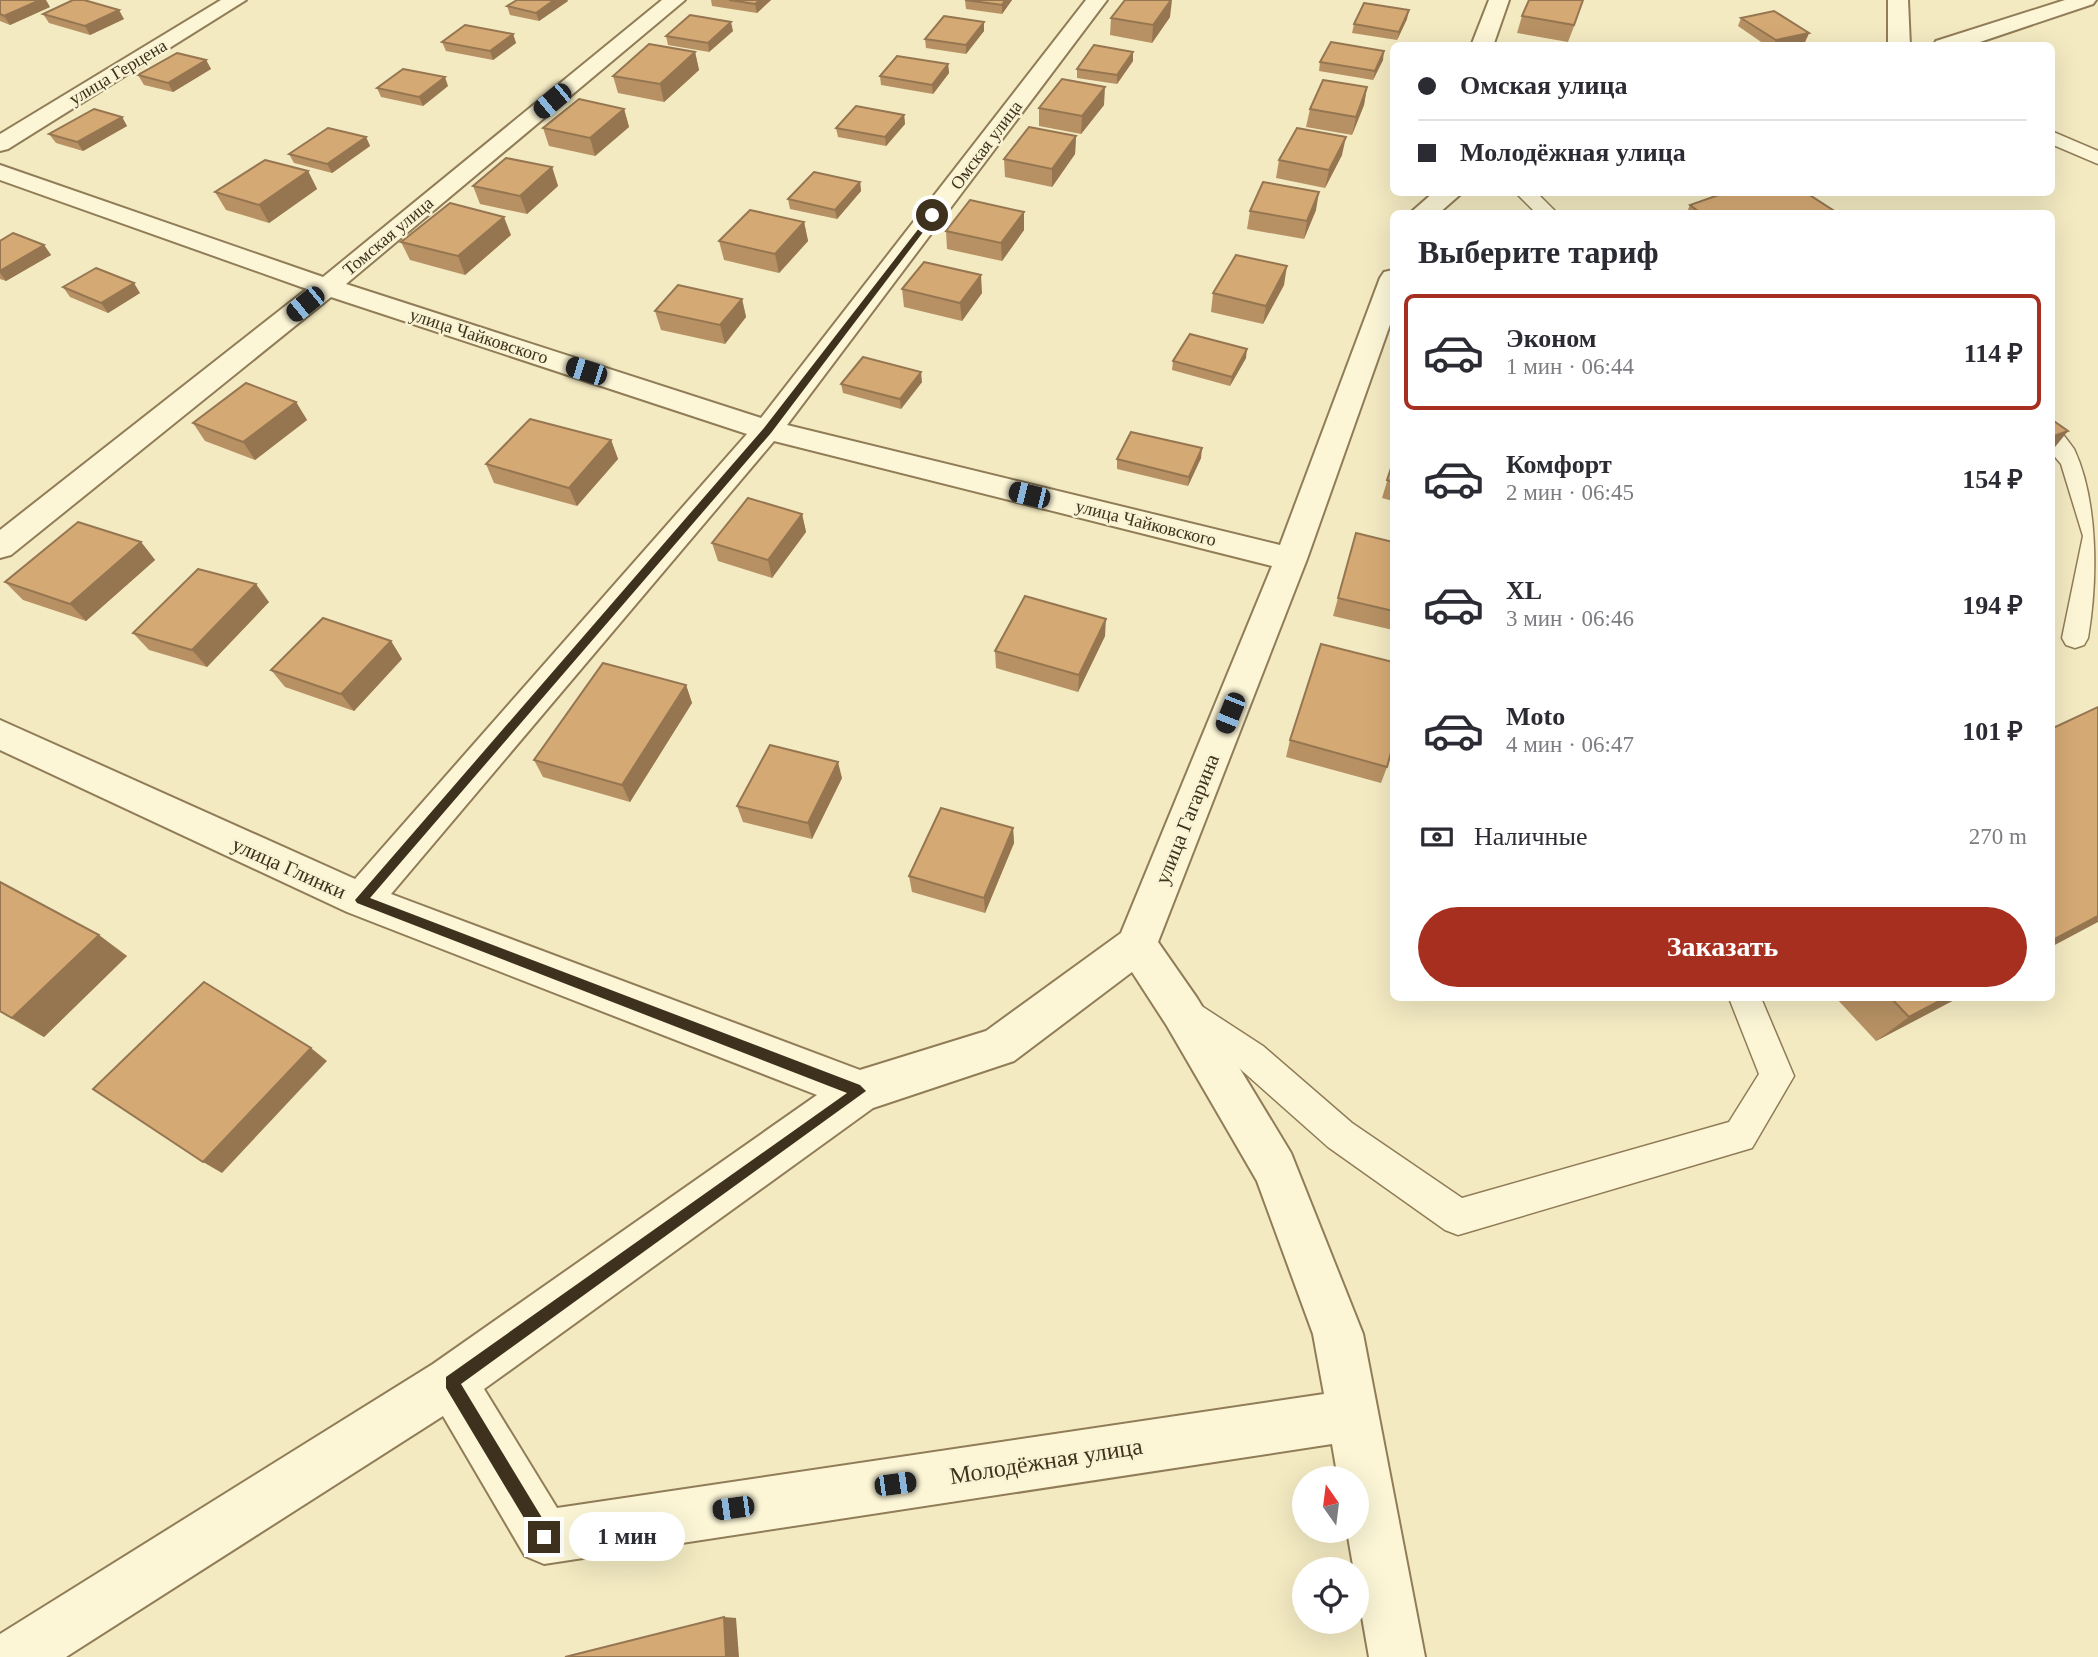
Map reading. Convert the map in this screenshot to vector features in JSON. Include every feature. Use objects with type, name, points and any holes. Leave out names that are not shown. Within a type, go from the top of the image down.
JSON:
[{"type":"street","name":"улица Герцена","points":[[0,144],[236,0]]},
{"type":"street","name":"Томская улица","points":[[0,547],[327,287],[675,0]]},
{"type":"street","name":"Омская улица","points":[[361,900],[768,430],[1097,0]]},
{"type":"street","points":[[1483,42],[1499,0]]},
{"type":"street","points":[[1898,0],[1899,42]]},
{"type":"street","points":[[1956,42],[2086,0]]},
{"type":"street","name":"улица Чайковского","points":[[0,172],[327,287],[768,430],[1291,558]]},
{"type":"street","points":[[1425,210],[1445,196]]},
{"type":"street","name":"улица Гагарина","points":[[1137,945],[1291,558],[1390,286]]},
{"type":"street","name":"улица Глинки","points":[[0,734],[114,789],[361,900],[860,1091]]},
{"type":"street","points":[[15,1657],[451,1382],[860,1091],[999,1047],[1137,945],[1181,1012],[1275,1169],[1338,1334],[1397,1657]]},
{"type":"street","name":"Молодёжная улица","points":[[451,1382],[544,1537],[1353,1415]]},
{"type":"lane","points":[[2055,139],[2098,158]]},
{"type":"lane","points":[[1529,196],[1544,210]]},
{"type":"lane","points":[[2055,440],[2072,463],[2095,536],[2075,638]]},
{"type":"lane","points":[[1181,1012],[1251,1057],[1340,1135],[1458,1217],[1740,1136],[1777,1076],[1746,1001]]},
{"type":"building","points":[[0,0],[40,0],[4,16],[0,14]]},
{"type":"building","points":[[73,0],[84,0],[119,10],[85,26],[43,14]]},
{"type":"building","points":[[517,0],[554,0],[536,13],[507,6]]},
{"type":"building","points":[[729,0],[760,0],[755,4]]},
{"type":"building","points":[[965,0],[1005,0],[1002,5]]},
{"type":"building","points":[[1125,0],[1171,0],[1153,25],[1111,18]]},
{"type":"building","points":[[1529,0],[1583,0],[1574,25],[1522,16]]},
{"type":"building","points":[[1364,3],[1409,10],[1399,32],[1354,24]]},
{"type":"building","points":[[1774,11],[1809,33],[1776,40],[1741,18]]},
{"type":"building","points":[[690,15],[731,22],[708,43],[666,36]]},
{"type":"building","points":[[944,16],[984,22],[966,45],[925,39]]},
{"type":"building","points":[[465,25],[513,34],[490,51],[442,42]]},
{"type":"building","points":[[1331,42],[1384,51],[1375,71],[1320,62]]},
{"type":"building","points":[[649,44],[695,52],[660,84],[613,76]]},
{"type":"building","points":[[1094,45],[1133,52],[1117,75],[1077,69]]},
{"type":"building","points":[[177,53],[206,60],[168,83],[138,75]]},
{"type":"building","points":[[897,56],[948,64],[932,85],[880,76]]},
{"type":"building","points":[[403,69],[445,77],[419,97],[377,88]]},
{"type":"building","points":[[1062,79],[1105,87],[1082,116],[1039,108]]},
{"type":"building","points":[[1323,80],[1367,87],[1356,117],[1310,109]]},
{"type":"building","points":[[579,99],[624,109],[590,138],[543,128]]},
{"type":"building","points":[[856,106],[904,115],[885,137],[836,128]]},
{"type":"building","points":[[94,109],[122,117],[77,142],[49,134]]},
{"type":"building","points":[[1029,127],[1076,136],[1052,169],[1004,159]]},
{"type":"building","points":[[328,128],[366,137],[327,164],[289,154]]},
{"type":"building","points":[[1297,128],[1346,137],[1329,170],[1279,160]]},
{"type":"building","points":[[506,158],[552,167],[520,196],[473,186]]},
{"type":"building","points":[[265,160],[308,171],[259,205],[215,192]]},
{"type":"building","points":[[814,172],[860,182],[835,210],[788,199]]},
{"type":"building","points":[[1263,182],[1319,192],[1307,221],[1250,211]]},
{"type":"building","points":[[1716,196],[1811,196],[1833,210],[1697,210],[1690,205]]},
{"type":"building","points":[[970,200],[1024,212],[1001,243],[946,231]]},
{"type":"building","points":[[450,203],[504,217],[458,256],[401,242]]},
{"type":"building","points":[[750,210],[804,222],[775,254],[719,241]]},
{"type":"building","points":[[13,233],[44,245],[0,271],[0,241]]},
{"type":"building","points":[[1236,255],[1287,266],[1266,306],[1213,293]]},
{"type":"building","points":[[924,262],[981,275],[960,303],[902,289]]},
{"type":"building","points":[[96,268],[134,283],[101,303],[63,287]]},
{"type":"building","points":[[678,285],[742,299],[720,325],[655,311]]},
{"type":"building","points":[[1190,334],[1247,349],[1232,377],[1173,361]]},
{"type":"building","points":[[863,357],[921,372],[900,399],[841,384]]},
{"type":"building","points":[[246,383],[296,402],[243,442],[193,423]]},
{"type":"building","points":[[530,419],[611,440],[569,488],[486,464]]},
{"type":"building","points":[[2055,422],[2068,431],[2055,436]]},
{"type":"building","points":[[1131,432],[1202,448],[1189,477],[1117,459]]},
{"type":"building","points":[[748,498],[802,514],[768,560],[712,543]]},
{"type":"building","points":[[78,522],[141,542],[70,604],[5,582]]},
{"type":"building","points":[[1356,533],[1390,541],[1390,610],[1338,598]]},
{"type":"building","points":[[198,569],[256,584],[192,650],[133,633]]},
{"type":"building","points":[[1025,596],[1106,619],[1079,675],[995,651]]},
{"type":"building","points":[[323,618],[391,641],[341,694],[271,670]]},
{"type":"building","points":[[1321,644],[1390,661],[1390,756],[1387,767],[1290,740]]},
{"type":"building","points":[[603,663],[686,685],[622,785],[534,760]]},
{"type":"building","points":[[2098,707],[2098,916],[2055,939],[2055,727]]},
{"type":"building","points":[[770,745],[838,762],[808,823],[737,806]]},
{"type":"building","points":[[941,808],[1013,828],[984,898],[909,876]]},
{"type":"building","points":[[0,882],[99,935],[12,1018],[0,1011]]},
{"type":"building","points":[[204,982],[311,1048],[203,1162],[93,1089]]},
{"type":"building","points":[[1894,1001],[1939,1001],[1909,1017]]},
{"type":"building","points":[[724,1617],[726,1657],[565,1657]]},
{"type":"route","points":[[544,1537],[451,1382],[860,1091],[361,900],[768,430],[932,215]]}]
